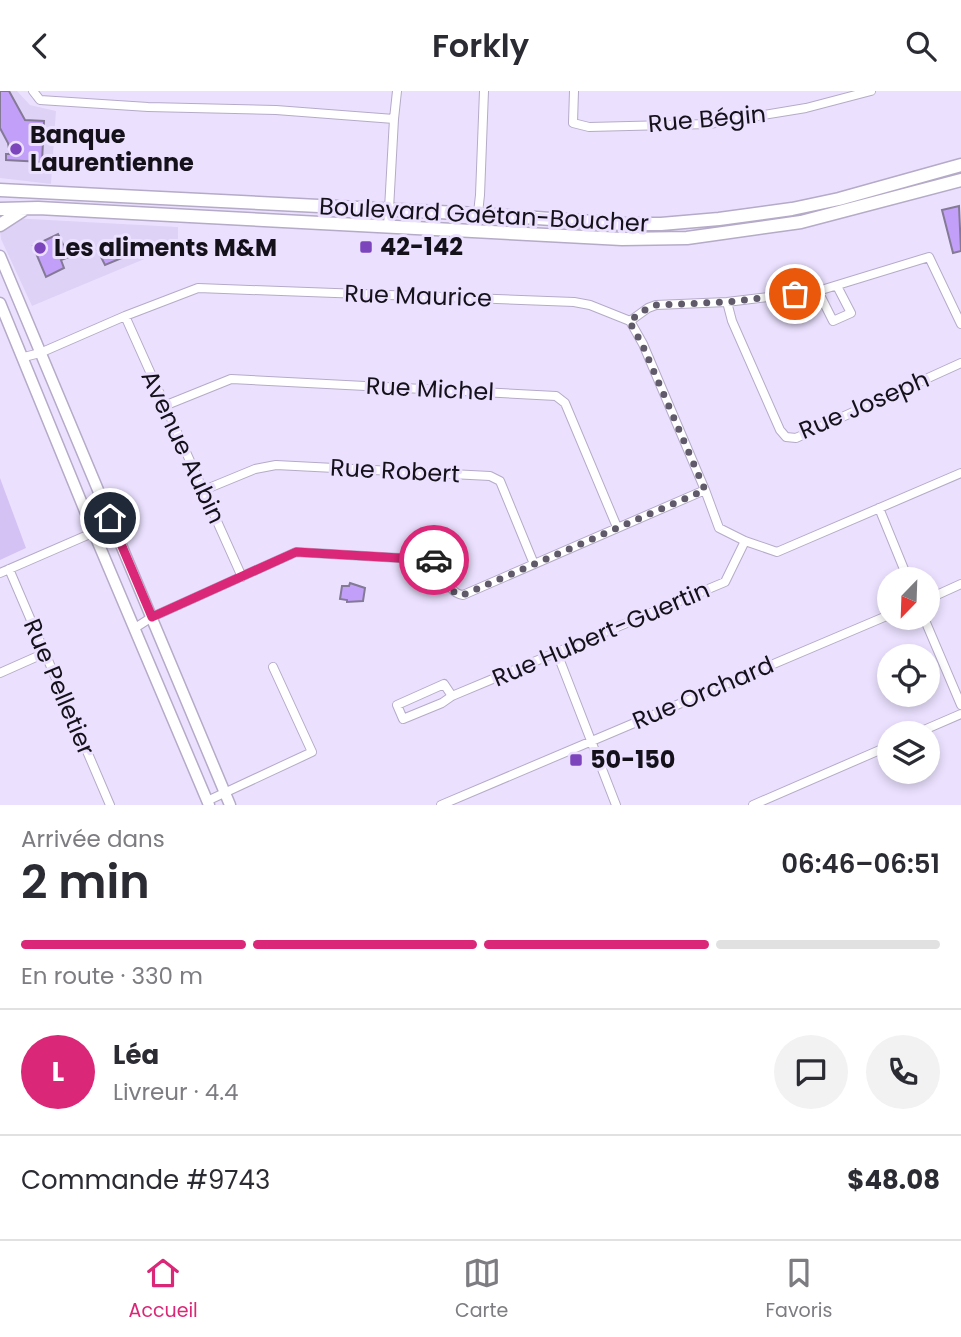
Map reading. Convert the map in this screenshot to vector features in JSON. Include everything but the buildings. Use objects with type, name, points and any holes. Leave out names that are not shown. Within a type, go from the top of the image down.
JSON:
[{"type":"main road","name":"Boulevard Gaétan-Boucher","points":[[0,190],[478,213],[623,224],[719,219],[778,212],[822,203],[961,165]]},
{"type":"main road","name":"Boulevard Gaétan-Boucher","points":[[0,209],[622,239],[687,238],[801,222],[961,180]]},
{"type":"main road","points":[[161,215],[162,198]]},
{"type":"main road","points":[[0,225],[25,209]]},
{"type":"street","points":[[33,91],[40,100],[148,107],[276,110],[394,119]]},
{"type":"street","points":[[388,227],[397,91]]},
{"type":"street","points":[[476,232],[484,91]]},
{"type":"street","name":"Rue Bégin","points":[[574,91],[573,123],[589,127],[709,124],[806,108],[871,91]]},
{"type":"street","points":[[0,256],[230,805]]},
{"type":"street","points":[[961,324],[929,257],[818,291],[727,302],[656,305],[629,321],[642,344],[719,528],[745,541],[777,552],[961,473]]},
{"type":"street","points":[[818,291],[833,321],[850,313],[837,286]]},
{"type":"street","name":"Rue Maurice","points":[[24,357],[40,353],[198,288],[574,302],[590,305],[629,321]]},
{"type":"street","name":"Rue Joseph","points":[[727,302],[732,321],[780,430],[786,437],[796,438],[961,363]]},
{"type":"street","points":[[0,303],[208,803],[224,792],[312,752],[273,667]]},
{"type":"street","name":"Avenue Aubin","points":[[125,316],[163,406],[242,577]]},
{"type":"street","name":"Rue Michel","points":[[163,406],[231,379],[556,396],[565,403],[617,527]]},
{"type":"street","name":"Rue Robert","points":[[204,490],[255,469],[276,465],[489,476],[500,481],[534,564]]},
{"type":"street","points":[[135,628],[152,617],[296,552],[434,560],[441,565],[451,590],[463,595],[705,490]]},
{"type":"street","points":[[878,508],[903,567]]},
{"type":"street","points":[[0,573],[113,524]]},
{"type":"street","name":"Rue Hubert-Guertin","points":[[452,696],[444,684],[397,705],[403,719],[452,696],[725,583],[745,541]]},
{"type":"street","name":"Rue Pelletier","points":[[9,569],[110,805]]},
{"type":"street","points":[[940,594],[961,584]]},
{"type":"street","name":"Rue Orchard","points":[[441,805],[877,620]]},
{"type":"street","points":[[928,630],[961,705]]},
{"type":"street","points":[[0,673],[45,653]]},
{"type":"street","points":[[557,653],[616,805]]},
{"type":"street","points":[[940,723],[961,714]]},
{"type":"street","points":[[753,805],[877,751]]},
{"type":"shaded area","points":[[0,91],[17,91],[30,105],[56,111],[51,184],[0,178]]},
{"type":"shaded area","points":[[12,218],[178,227],[178,245],[32,306],[1,239],[0,231]]},
{"type":"shaded area","points":[[0,478],[26,548],[0,560]]},
{"type":"way so far","points":[[434,560],[441,565],[451,590],[463,595],[705,490],[642,344],[629,321],[656,305],[727,302],[795,294]]},
{"type":"place","name":"Banque Laurentienne","points":[[16,149]]},
{"type":"place","name":"42-142","points":[[366,247]]},
{"type":"place","name":"Les aliments M&M","points":[[40,248]]},
{"type":"place","name":"50-150","points":[[576,760]]},
{"type":"route","points":[[110,518],[152,617],[296,552],[434,560]]}]
